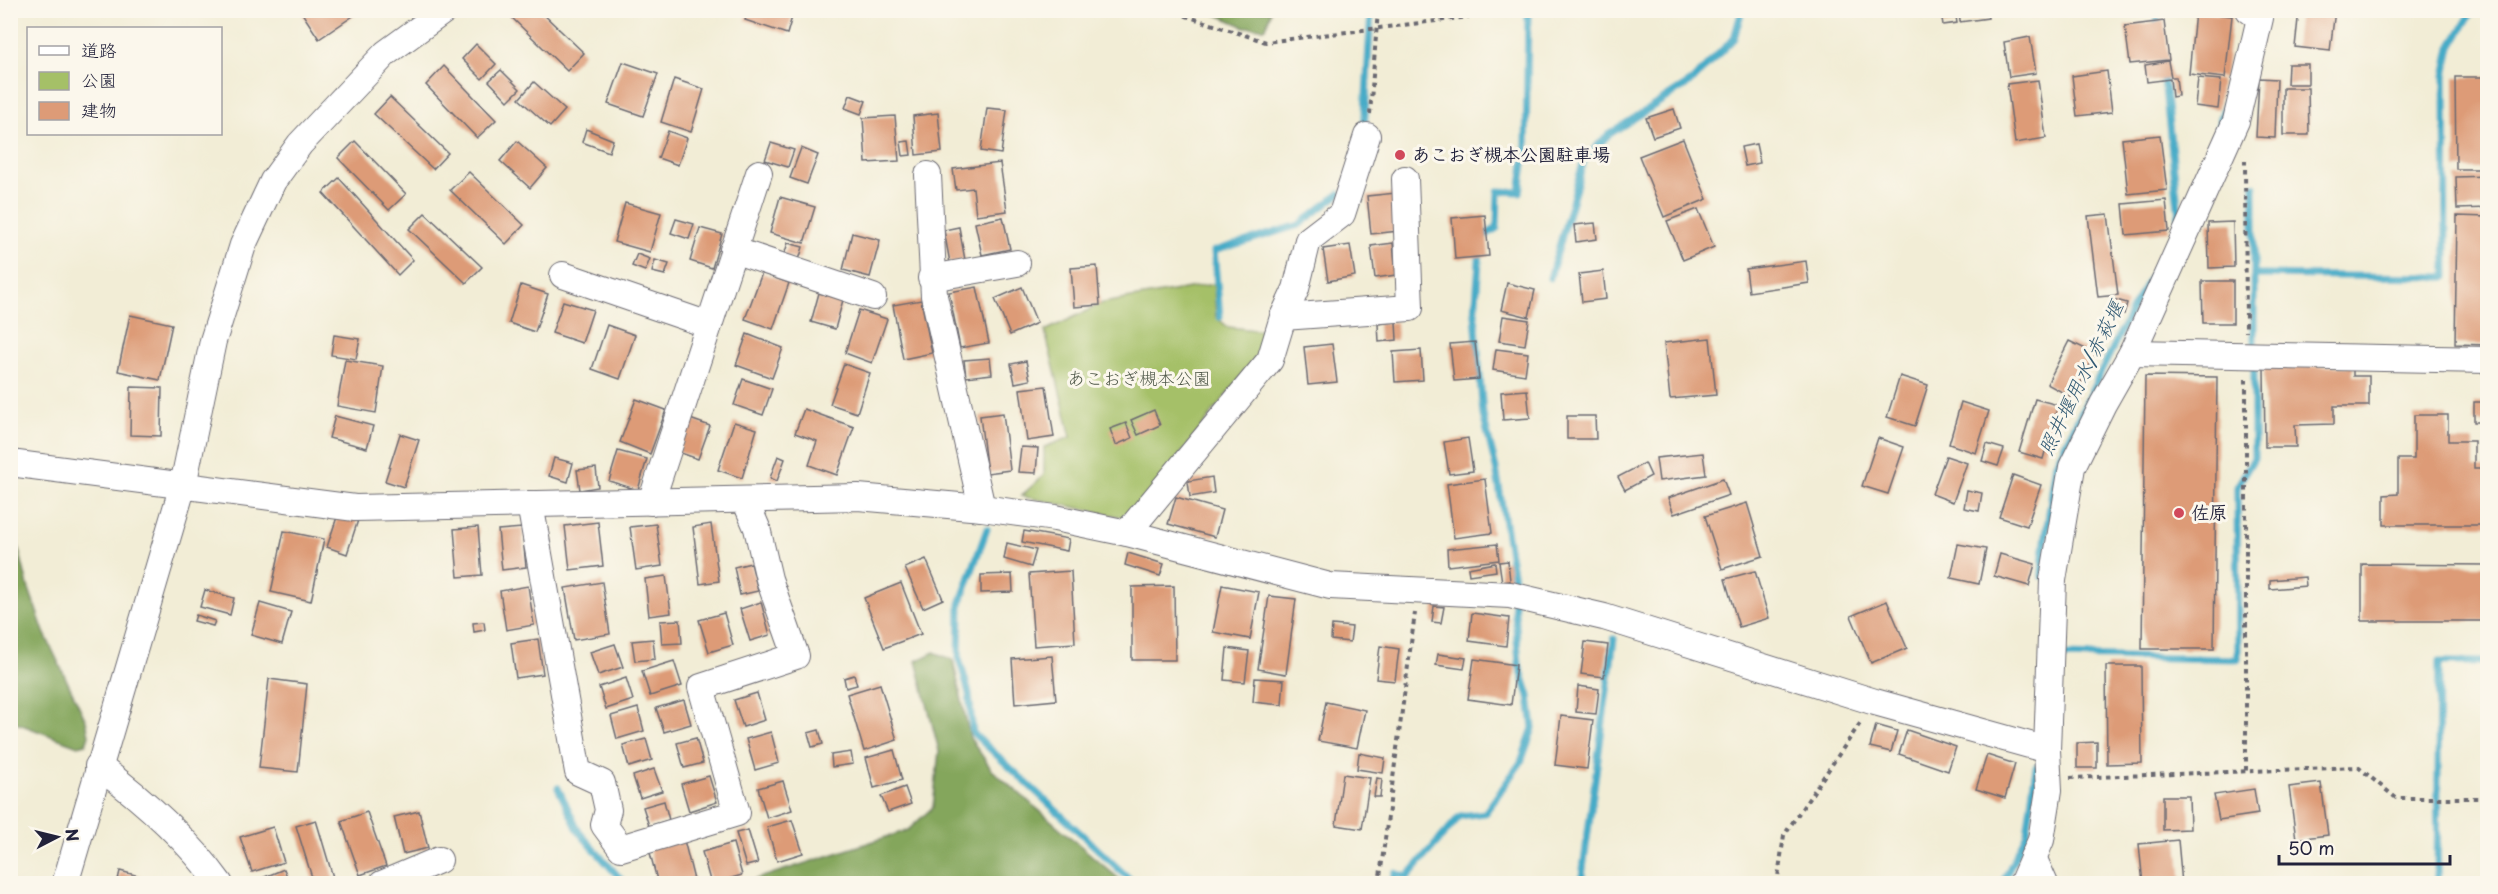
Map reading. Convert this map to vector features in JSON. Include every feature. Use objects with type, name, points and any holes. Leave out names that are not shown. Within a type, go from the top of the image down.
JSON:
[{"type":"street","points":[[65,884],[98,766],[183,485],[213,341],[243,245],[273,181],[300,144],[386,53],[445,10]]},
{"type":"street","points":[[2022,884],[2041,840],[2049,790],[2047,750],[2053,580],[2072,467],[2103,404],[2132,353],[2236,121],[2260,18],[2249,10]]},
{"type":"street","points":[[1127,534],[1270,360],[1283,317],[1296,289],[1308,240],[1342,214],[1368,136]]},
{"type":"street","points":[[651,502],[759,173]]},
{"type":"street","points":[[928,175],[932,278],[982,508]]},
{"type":"street","points":[[1283,317],[1410,308],[1405,179]]},
{"type":"street","points":[[733,250],[873,297]]},
{"type":"street","points":[[932,278],[1017,263]]},
{"type":"street","points":[[563,275],[709,325]]},
{"type":"street","points":[[2132,353],[2487,360]]},
{"type":"street","points":[[10,463],[355,507],[858,497],[982,508],[1055,518],[1330,586],[1510,595],[1604,617],[1875,702],[2047,750]]},
{"type":"street","points":[[530,504],[578,772],[602,783],[608,810],[604,825],[621,848],[737,813],[701,687],[796,656],[769,579],[757,528],[745,500]]},
{"type":"street","points":[[98,766],[145,802],[198,854],[220,884]]},
{"type":"street","points":[[2033,857],[2045,884]]},
{"type":"street","points":[[382,884],[439,860]]},
{"type":"path","points":[[1168,10],[1266,42],[1525,10]]},
{"type":"path","points":[[1368,136],[1378,10]]},
{"type":"path","points":[[2236,121],[2245,154],[2246,771]]},
{"type":"path","points":[[1379,884],[1418,589]]},
{"type":"path","points":[[1777,884],[1784,835],[1875,702]]},
{"type":"path","points":[[2048,779],[2358,767],[2396,798],[2487,798]]},
{"type":"green space","points":[[1208,11],[1271,11],[1266,28],[1245,27]]},
{"type":"green space","name":"あこおぎ槻本公園","points":[[1214,284],[1216,317],[1228,327],[1275,332],[1131,519],[1021,496],[1044,475],[1044,447],[1071,437],[1045,331],[1103,303]]},
{"type":"green space","points":[[11,517],[28,586],[44,632],[86,721],[89,735],[86,744],[78,746],[11,721]]},
{"type":"green space","points":[[934,652],[953,660],[970,738],[992,770],[1124,883],[752,883],[753,880],[908,830],[933,807],[939,751],[916,661]]},
{"type":"building","points":[[300,10],[362,10],[319,39]]},
{"type":"building","points":[[513,10],[539,10],[584,53],[567,71],[509,15]]},
{"type":"building","points":[[748,10],[794,10],[787,34],[745,20]]},
{"type":"building","points":[[1955,10],[1957,23],[1943,25],[1941,12]]},
{"type":"building","points":[[1959,10],[1987,10],[1988,18],[1960,22]]},
{"type":"building","points":[[2299,10],[2335,10],[2330,51],[2295,47]]},
{"type":"building","points":[[2195,12],[2232,16],[2225,78],[2189,74]]},
{"type":"building","points":[[2164,21],[2169,60],[2130,64],[2125,26]]},
{"type":"building","points":[[2030,37],[2036,73],[2009,77],[2004,42]]},
{"type":"building","points":[[476,44],[496,64],[482,79],[462,59]]},
{"type":"building","points":[[2168,61],[2171,77],[2176,77],[2178,96],[2172,97],[2170,79],[2147,82],[2145,65]]},
{"type":"building","points":[[623,62],[658,74],[643,116],[608,104]]},
{"type":"building","points":[[2288,64],[2308,64],[2308,84],[2287,84]]},
{"type":"building","points":[[444,66],[496,120],[477,138],[426,85]]},
{"type":"building","points":[[501,70],[520,89],[508,101],[489,81]]},
{"type":"building","points":[[2107,71],[2112,112],[2077,116],[2072,76]]},
{"type":"building","points":[[2455,77],[2488,77],[2488,169],[2456,169]]},
{"type":"building","points":[[2198,78],[2221,80],[2218,109],[2195,106]]},
{"type":"building","points":[[2259,78],[2277,79],[2275,138],[2256,137]]},
{"type":"building","points":[[674,79],[704,89],[691,132],[661,122]]},
{"type":"building","points":[[2038,80],[2046,138],[2015,143],[2007,84]]},
{"type":"building","points":[[534,82],[565,110],[550,127],[519,99]]},
{"type":"building","points":[[2283,88],[2308,88],[2309,135],[2283,135]]},
{"type":"building","points":[[850,95],[866,101],[861,114],[845,108]]},
{"type":"building","points":[[390,97],[448,153],[433,169],[374,114]]},
{"type":"building","points":[[987,108],[1007,110],[1001,154],[981,151]]},
{"type":"building","points":[[1674,109],[1680,128],[1653,137],[1646,118]]},
{"type":"building","points":[[938,113],[942,152],[916,155],[913,116]]},
{"type":"building","points":[[895,116],[899,161],[866,163],[863,118]]},
{"type":"building","points":[[586,129],[613,140],[609,152],[582,142]]},
{"type":"building","points":[[668,131],[687,138],[678,165],[658,158]]},
{"type":"building","points":[[2160,135],[2167,190],[2128,194],[2122,139]]},
{"type":"building","points":[[1683,139],[1707,199],[1664,217],[1639,156]]},
{"type":"building","points":[[355,141],[406,194],[389,210],[338,158]]},
{"type":"building","points":[[517,141],[547,168],[530,188],[500,161]]},
{"type":"building","points":[[909,141],[911,155],[903,156],[901,142]]},
{"type":"building","points":[[771,143],[794,150],[788,167],[765,160]]},
{"type":"building","points":[[1756,144],[1760,163],[1745,166],[1741,147]]},
{"type":"building","points":[[801,148],[818,155],[807,184],[790,178]]},
{"type":"building","points":[[1000,163],[1007,211],[976,215],[973,188],[956,190],[953,169]]},
{"type":"building","points":[[469,172],[524,225],[506,244],[450,190]]},
{"type":"building","points":[[2488,176],[2488,208],[2457,209],[2456,177]]},
{"type":"building","points":[[339,178],[413,260],[398,275],[323,193]]},
{"type":"building","points":[[1396,193],[1399,231],[1371,234],[1367,196]]},
{"type":"building","points":[[780,197],[815,207],[804,243],[770,233]]},
{"type":"building","points":[[2166,200],[2169,231],[2126,235],[2123,204]]},
{"type":"building","points":[[625,203],[661,213],[650,252],[614,242]]},
{"type":"building","points":[[1698,209],[1714,247],[1683,260],[1667,221]]},
{"type":"building","points":[[425,213],[482,267],[466,283],[409,229]]},
{"type":"building","points":[[2108,214],[2118,295],[2098,297],[2088,216]]},
{"type":"building","points":[[1485,215],[1489,256],[1455,259],[1452,218]]},
{"type":"building","points":[[2457,216],[2488,217],[2488,345],[2455,344]]},
{"type":"building","points":[[1003,217],[1010,249],[982,255],[975,223]]},
{"type":"building","points":[[676,219],[694,224],[689,239],[671,233]]},
{"type":"building","points":[[2233,222],[2234,267],[2209,268],[2208,223]]},
{"type":"building","points":[[1595,223],[1597,239],[1576,242],[1574,225]]},
{"type":"building","points":[[959,227],[965,260],[950,263],[944,230]]},
{"type":"building","points":[[700,228],[722,234],[712,268],[690,261]]},
{"type":"building","points":[[852,233],[880,240],[870,277],[843,270]]},
{"type":"building","points":[[788,243],[803,247],[799,260],[784,255]]},
{"type":"building","points":[[1393,243],[1396,275],[1375,278],[1371,246]]},
{"type":"building","points":[[1350,245],[1355,276],[1328,281],[1323,249]]},
{"type":"building","points":[[637,254],[650,259],[645,271],[632,266]]},
{"type":"building","points":[[655,260],[669,264],[665,275],[652,272]]},
{"type":"building","points":[[1806,261],[1809,283],[1749,292],[1746,269]]},
{"type":"building","points":[[1097,266],[1100,305],[1074,307],[1071,268]]},
{"type":"building","points":[[1603,271],[1606,299],[1582,302],[1579,274]]},
{"type":"building","points":[[762,273],[789,283],[773,329],[745,319]]},
{"type":"building","points":[[2202,281],[2233,281],[2233,323],[2203,323]]},
{"type":"building","points":[[1507,283],[1535,290],[1529,317],[1501,310]]},
{"type":"building","points":[[521,285],[548,294],[535,332],[509,323]]},
{"type":"building","points":[[977,287],[989,343],[960,348],[949,292]]},
{"type":"building","points":[[1022,287],[1037,323],[1010,335],[995,299]]},
{"type":"building","points":[[819,293],[843,300],[835,329],[811,322]]},
{"type":"building","points":[[2113,299],[2127,303],[2124,314],[2111,310]]},
{"type":"building","points":[[921,300],[932,353],[903,359],[893,305]]},
{"type":"building","points":[[563,301],[593,310],[582,343],[552,333]]},
{"type":"building","points":[[859,310],[887,319],[872,363],[845,353]]},
{"type":"building","points":[[130,315],[172,324],[160,380],[118,371]]},
{"type":"building","points":[[1503,316],[1529,320],[1525,345],[1499,341]]},
{"type":"building","points":[[1396,322],[1397,340],[1379,342],[1378,324]]},
{"type":"building","points":[[607,325],[635,335],[620,379],[592,369]]},
{"type":"building","points":[[747,334],[783,348],[772,378],[736,365]]},
{"type":"building","points":[[334,335],[360,339],[356,359],[331,355]]},
{"type":"building","points":[[1710,338],[1716,395],[1670,399],[1664,343]]},
{"type":"building","points":[[2069,341],[2096,354],[2073,398],[2047,384]]},
{"type":"building","points":[[1475,342],[1479,379],[1454,381],[1450,344]]},
{"type":"building","points":[[1332,344],[1337,382],[1308,385],[1304,347]]},
{"type":"building","points":[[1496,349],[1528,353],[1525,375],[1493,370]]},
{"type":"building","points":[[1421,350],[1423,380],[1395,382],[1393,352]]},
{"type":"building","points":[[990,358],[992,374],[966,377],[964,360]]},
{"type":"building","points":[[345,360],[383,366],[376,413],[337,406]]},
{"type":"building","points":[[1026,361],[1030,380],[1015,383],[1011,364]]},
{"type":"building","points":[[844,364],[870,373],[857,413],[830,404]]},
{"type":"building","points":[[2353,366],[2353,376],[2369,376],[2369,406],[2334,406],[2334,424],[2295,425],[2296,447],[2265,447],[2264,367]]},
{"type":"building","points":[[1900,376],[1928,385],[1915,426],[1887,417]]},
{"type":"building","name":"佐原","points":[[2145,376],[2217,377],[2214,649],[2142,649]]},
{"type":"building","points":[[743,379],[772,389],[763,415],[734,405]]},
{"type":"building","points":[[1046,386],[1054,437],[1027,441],[1020,389]]},
{"type":"building","points":[[131,387],[162,388],[161,436],[130,435]]},
{"type":"building","points":[[1527,390],[1530,418],[1503,420],[1501,392]]},
{"type":"building","points":[[636,399],[666,410],[650,454],[620,442]]},
{"type":"building","points":[[2035,399],[2058,405],[2043,459],[2019,452]]},
{"type":"building","points":[[1961,402],[1989,411],[1976,453],[1949,444]]},
{"type":"building","points":[[2474,402],[2488,402],[2488,422],[2474,422]]},
{"type":"building","points":[[804,409],[854,427],[837,475],[809,465],[817,441],[795,433]]},
{"type":"building","points":[[1154,410],[1160,425],[1138,435],[1131,420]]},
{"type":"building","points":[[1003,413],[1010,470],[987,473],[980,416]]},
{"type":"building","points":[[2414,415],[2448,415],[2448,441],[2474,441],[2474,468],[2488,468],[2488,525],[2384,525],[2384,495],[2398,494],[2398,459],[2414,459]]},
{"type":"building","points":[[335,416],[373,426],[367,448],[329,438]]},
{"type":"building","points":[[1567,416],[1595,416],[1596,439],[1567,439]]},
{"type":"building","points":[[690,419],[710,426],[698,459],[678,452]]},
{"type":"building","points":[[734,422],[757,429],[742,478],[718,470]]},
{"type":"building","points":[[1126,423],[1132,438],[1116,445],[1110,429]]},
{"type":"building","points":[[400,434],[419,440],[404,487],[385,481]]},
{"type":"building","points":[[1468,438],[1473,471],[1449,474],[1444,442]]},
{"type":"building","points":[[1878,438],[1904,447],[1888,494],[1862,486]]},
{"type":"building","points":[[1987,444],[2004,449],[1998,466],[1982,461]]},
{"type":"building","points":[[1021,447],[1038,448],[1036,473],[1018,472]]},
{"type":"building","points":[[618,451],[647,459],[638,490],[609,481]]},
{"type":"building","points":[[1703,453],[1706,475],[1659,481],[1656,458]]},
{"type":"building","points":[[778,456],[785,459],[777,481],[770,478]]},
{"type":"building","points":[[1946,456],[1967,463],[1953,502],[1932,494]]},
{"type":"building","points":[[554,458],[573,463],[568,482],[549,476]]},
{"type":"building","points":[[1645,463],[1651,476],[1625,490],[1618,477]]},
{"type":"building","points":[[596,468],[598,487],[580,490],[577,470]]},
{"type":"building","points":[[2013,475],[2041,485],[2027,526],[1999,517]]},
{"type":"building","points":[[1212,477],[1214,493],[1190,497],[1188,481]]},
{"type":"building","points":[[1485,479],[1492,533],[1454,538],[1447,484]]},
{"type":"building","points":[[1723,479],[1729,495],[1674,514],[1668,498]]},
{"type":"building","points":[[1967,490],[1982,493],[1979,511],[1964,508]]},
{"type":"building","points":[[1176,497],[1222,510],[1215,537],[1168,524]]},
{"type":"building","points":[[1747,503],[1763,556],[1722,569],[1705,516]]},
{"type":"building","points":[[339,511],[359,517],[347,554],[327,547]]},
{"type":"building","points":[[598,522],[603,566],[570,570],[565,526]]},
{"type":"building","points":[[656,524],[662,566],[636,570],[630,527]]},
{"type":"building","points":[[711,524],[719,581],[700,584],[693,527]]},
{"type":"building","points":[[478,527],[482,575],[458,577],[454,529]]},
{"type":"building","points":[[522,528],[526,567],[502,570],[498,530]]},
{"type":"building","points":[[284,531],[324,539],[311,601],[271,592]]},
{"type":"building","points":[[1024,531],[1069,539],[1067,551],[1022,542]]},
{"type":"building","points":[[1007,543],[1036,550],[1031,567],[1004,559]]},
{"type":"building","points":[[1497,544],[1499,560],[1448,566],[1447,549]]},
{"type":"building","points":[[1958,544],[1986,549],[1979,584],[1951,578]]},
{"type":"building","points":[[1128,553],[1164,564],[1160,576],[1125,565]]},
{"type":"building","points":[[2000,554],[2035,564],[2029,586],[1994,576]]},
{"type":"building","points":[[926,559],[943,599],[923,608],[905,568]]},
{"type":"building","points":[[1508,561],[1510,581],[1502,582],[1499,562]]},
{"type":"building","points":[[751,563],[758,591],[740,595],[734,567]]},
{"type":"building","points":[[1495,563],[1496,571],[1469,575],[1468,568]]},
{"type":"building","points":[[2362,564],[2488,565],[2488,621],[2362,621]]},
{"type":"building","points":[[1071,571],[1075,643],[1034,646],[1029,574]]},
{"type":"building","points":[[1755,571],[1769,618],[1739,627],[1725,579]]},
{"type":"building","points":[[1012,574],[1013,592],[981,593],[981,575]]},
{"type":"building","points":[[666,576],[671,613],[649,616],[645,579]]},
{"type":"building","points":[[2305,577],[2306,586],[2270,589],[2270,580]]},
{"type":"building","points":[[602,582],[610,634],[574,640],[565,588]]},
{"type":"building","points":[[901,583],[921,634],[884,648],[864,598]]},
{"type":"building","points":[[1222,585],[1259,592],[1250,639],[1213,632]]},
{"type":"building","points":[[528,586],[534,625],[506,630],[500,591]]},
{"type":"building","points":[[1174,586],[1175,660],[1132,660],[1132,587]]},
{"type":"building","points":[[205,590],[234,598],[230,615],[200,607]]},
{"type":"building","points":[[1269,596],[1296,599],[1286,674],[1258,669]]},
{"type":"building","points":[[1887,601],[1907,648],[1871,663],[1851,616]]},
{"type":"building","points":[[761,602],[770,635],[750,641],[740,609]]},
{"type":"building","points":[[260,603],[291,612],[282,644],[251,635]]},
{"type":"building","points":[[1434,606],[1444,607],[1441,623],[1432,622]]},
{"type":"building","points":[[724,613],[733,645],[709,652],[699,620]]},
{"type":"building","points":[[1472,613],[1509,618],[1506,646],[1469,641]]},
{"type":"building","points":[[196,615],[215,621],[213,626],[194,621]]},
{"type":"building","points":[[680,620],[682,643],[662,644],[660,621]]},
{"type":"building","points":[[484,622],[485,630],[474,632],[473,623]]},
{"type":"building","points":[[1332,625],[1352,627],[1350,642],[1331,640]]},
{"type":"building","points":[[538,639],[543,674],[516,678],[511,643]]},
{"type":"building","points":[[653,639],[655,659],[635,661],[632,641]]},
{"type":"building","points":[[1585,642],[1608,645],[1604,677],[1581,674]]},
{"type":"building","points":[[615,644],[623,667],[598,675],[590,652]]},
{"type":"building","points":[[1380,646],[1399,649],[1395,681],[1376,679]]},
{"type":"building","points":[[1227,648],[1249,651],[1245,682],[1224,680]]},
{"type":"building","points":[[1438,654],[1466,658],[1464,669],[1436,665]]},
{"type":"building","points":[[1052,656],[1056,700],[1015,704],[1012,659]]},
{"type":"building","points":[[1474,659],[1516,665],[1511,705],[1468,699]]},
{"type":"building","points":[[674,661],[682,686],[650,696],[642,671]]},
{"type":"building","points":[[2106,666],[2141,666],[2142,763],[2107,764]]},
{"type":"building","points":[[854,675],[857,685],[846,688],[844,678]]},
{"type":"building","points":[[626,678],[633,700],[606,709],[599,687]]},
{"type":"building","points":[[1255,678],[1284,680],[1282,705],[1253,702]]},
{"type":"building","points":[[269,679],[307,684],[298,772],[259,768]]},
{"type":"building","points":[[880,684],[897,740],[864,751],[847,694]]},
{"type":"building","points":[[1578,686],[1599,689],[1596,714],[1576,712]]},
{"type":"building","points":[[757,693],[765,720],[743,727],[734,700]]},
{"type":"building","points":[[684,700],[691,724],[664,732],[656,708]]},
{"type":"building","points":[[1326,702],[1365,710],[1357,748],[1318,741]]},
{"type":"building","points":[[638,708],[644,731],[617,739],[611,716]]},
{"type":"building","points":[[1561,716],[1593,720],[1587,769],[1555,765]]},
{"type":"building","points":[[1876,725],[1897,731],[1891,752],[1870,747]]},
{"type":"building","points":[[819,730],[823,744],[812,747],[808,733]]},
{"type":"building","points":[[1907,730],[1956,747],[1948,771],[1899,754]]},
{"type":"building","points":[[771,732],[779,763],[755,770],[746,739]]},
{"type":"building","points":[[696,738],[703,763],[684,768],[677,743]]},
{"type":"building","points":[[646,739],[652,760],[629,767],[623,745]]},
{"type":"building","points":[[2097,742],[2097,768],[2077,768],[2077,743]]},
{"type":"building","points":[[894,750],[902,780],[874,788],[866,758]]},
{"type":"building","points":[[851,752],[853,764],[832,767],[831,755]]},
{"type":"building","points":[[1359,753],[1385,758],[1383,773],[1357,769]]},
{"type":"building","points":[[1987,755],[2015,764],[2005,798],[1976,789]]},
{"type":"building","points":[[654,769],[662,791],[640,798],[633,776]]},
{"type":"building","points":[[1343,774],[1370,778],[1362,829],[1336,825]]},
{"type":"building","points":[[709,776],[717,802],[689,811],[681,784]]},
{"type":"building","points":[[1377,778],[1382,779],[1380,797],[1374,797]]},
{"type":"building","points":[[783,781],[792,810],[767,818],[758,788]]},
{"type":"building","points":[[2321,783],[2328,835],[2296,839],[2289,787]]},
{"type":"building","points":[[905,787],[911,804],[888,812],[881,796]]},
{"type":"building","points":[[2254,789],[2258,814],[2219,820],[2214,795]]},
{"type":"building","points":[[2163,796],[2189,796],[2190,829],[2163,830]]},
{"type":"building","points":[[664,801],[669,820],[649,826],[643,807]]},
{"type":"building","points":[[419,811],[428,848],[403,854],[394,817]]},
{"type":"building","points":[[367,812],[386,866],[360,875],[341,821]]},
{"type":"building","points":[[316,820],[335,884],[314,884],[296,826]]},
{"type":"building","points":[[792,820],[803,853],[777,861],[767,827]]},
{"type":"building","points":[[273,827],[284,862],[252,872],[240,837]]},
{"type":"building","points":[[748,830],[758,863],[746,866],[736,833]]},
{"type":"building","points":[[684,840],[695,884],[658,884],[649,849]]},
{"type":"building","points":[[2178,840],[2182,884],[2143,884],[2139,844]]},
{"type":"building","points":[[733,843],[742,875],[711,884],[702,852]]},
{"type":"building","points":[[284,869],[290,884],[262,884],[260,879]]},
{"type":"building","points":[[120,871],[166,883],[166,884],[117,884]]},
{"type":"waterway","points":[[1364,131],[1371,10]]},
{"type":"waterway","points":[[1481,238],[1497,228],[1498,191],[1520,192],[1526,150],[1528,10]]},
{"type":"waterway","points":[[1550,278],[1584,160],[1608,135],[1692,81],[1734,38],[1742,10]]},
{"type":"waterway","points":[[2156,10],[2158,29]]},
{"type":"waterway","points":[[2254,275],[2446,277],[2445,76],[2451,47],[2473,10]]},
{"type":"waterway","points":[[2161,52],[2180,225]]},
{"type":"waterway","name":"照井堰用水/赤萩堰","points":[[2215,137],[2234,76]]},
{"type":"waterway","points":[[2056,656],[2238,659],[2237,487],[2254,458],[2254,186]]},
{"type":"waterway","points":[[1220,317],[1214,251],[1299,225],[1339,194]]},
{"type":"waterway","points":[[1480,249],[1475,314],[1483,415],[1496,468],[1514,591]]},
{"type":"waterway","name":"照井堰用水/赤萩堰","points":[[2042,576],[2056,463],[2133,307],[2162,257]]},
{"type":"waterway","points":[[987,529],[960,604],[959,658],[969,693],[973,733],[1135,884]]},
{"type":"waterway","points":[[1394,884],[1395,873],[1407,877],[1460,816],[1485,813],[1521,762],[1533,728],[1529,696],[1519,664],[1514,602]]},
{"type":"waterway","points":[[1581,884],[1614,639]]},
{"type":"waterway","points":[[2437,884],[2439,662],[2488,662]]},
{"type":"waterway","name":"照井堰用水/赤萩堰","points":[[2002,884],[2027,833],[2036,767]]},
{"type":"waterway","points":[[558,788],[579,832],[625,884]]},
{"type":"place","name":"あこおぎ槻本公園駐車場","points":[[1400,155]]},
{"type":"place","name":"佐原","points":[[2179,513]]}]
